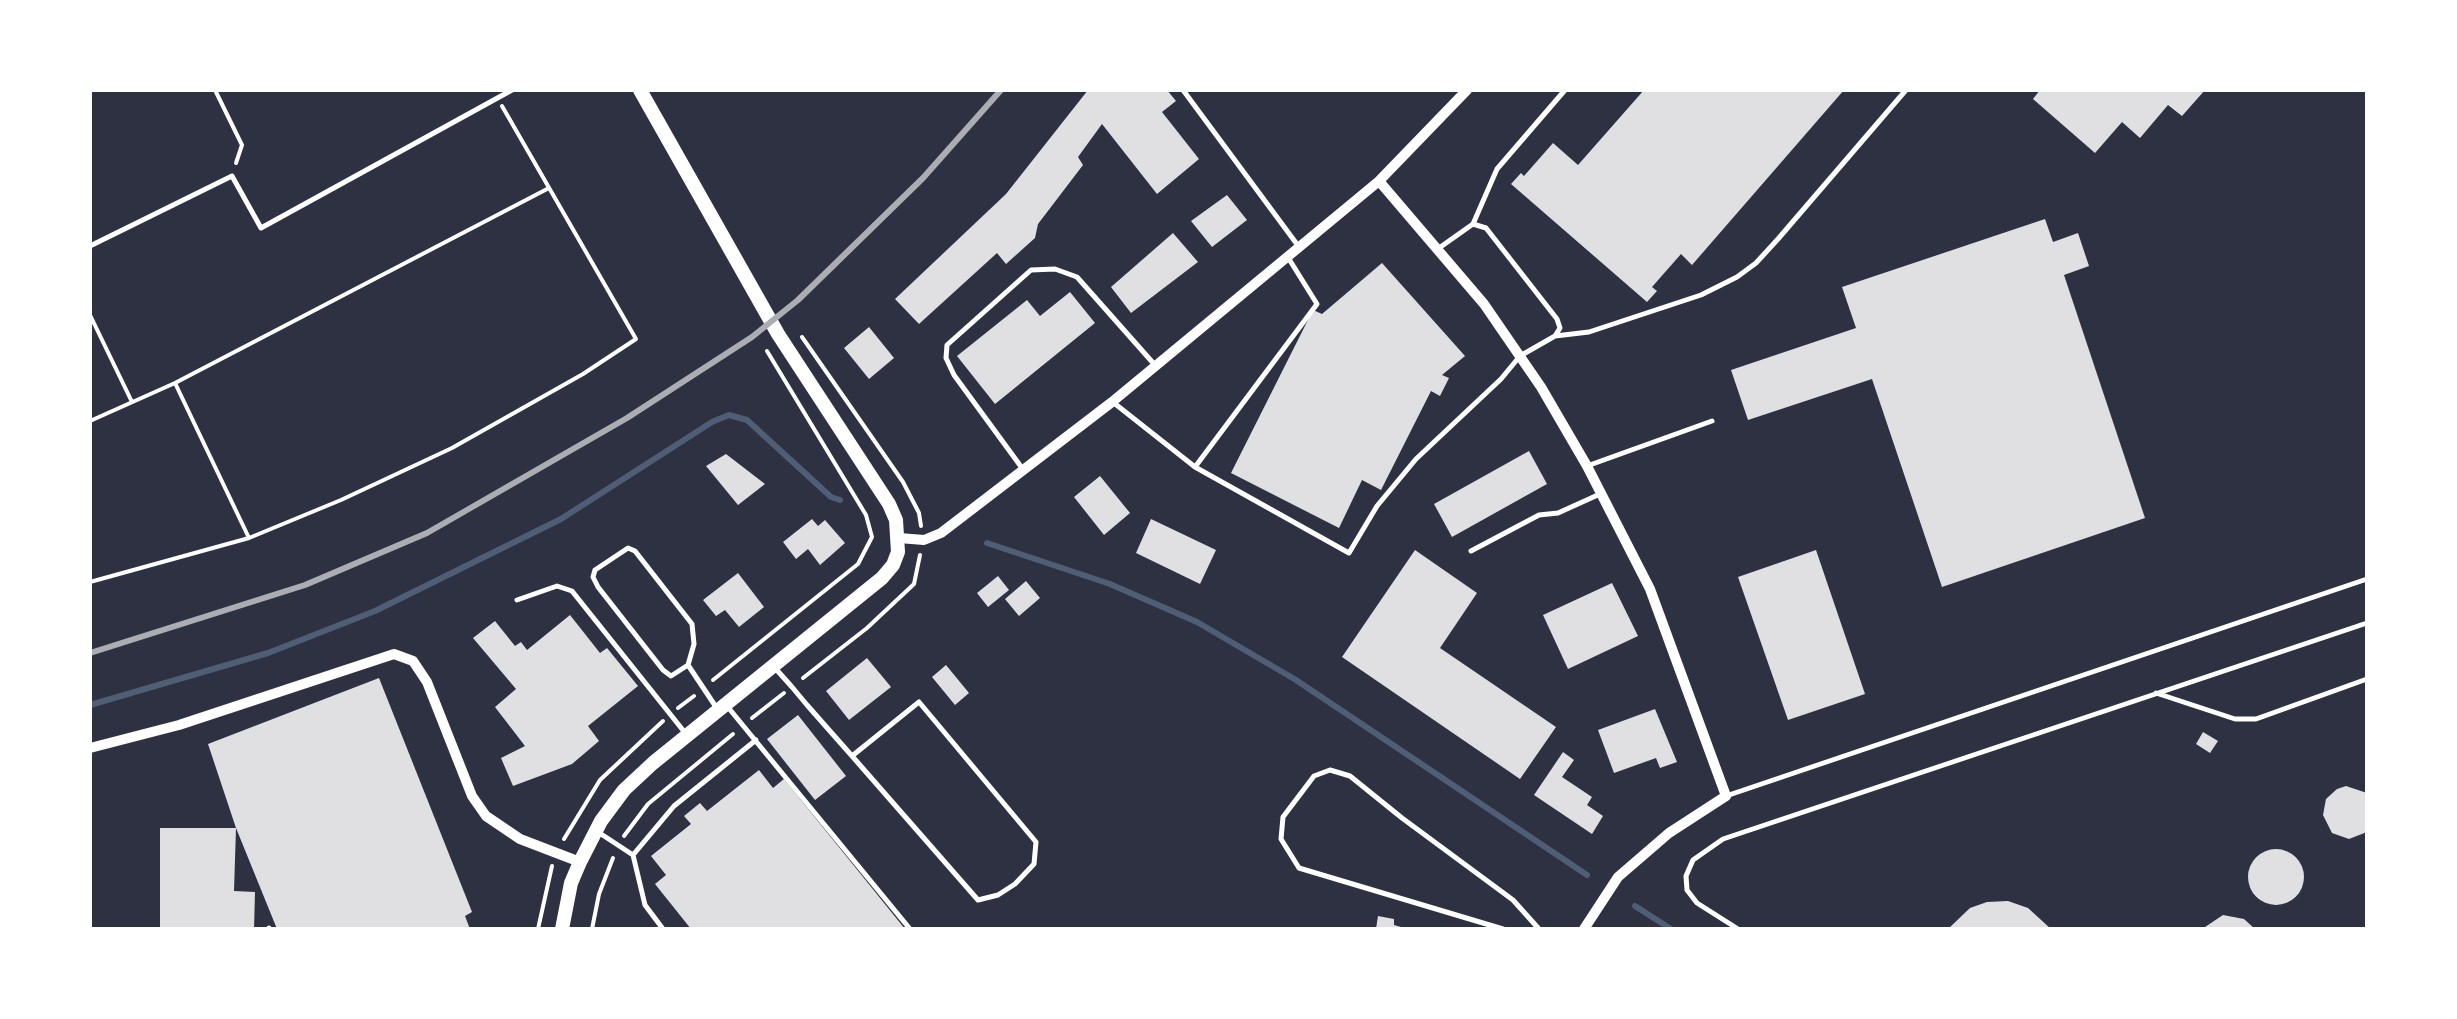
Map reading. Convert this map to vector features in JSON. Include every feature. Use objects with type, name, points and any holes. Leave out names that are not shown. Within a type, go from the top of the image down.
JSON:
[{"type":"street","points":[[562,929],[571,883],[580,862],[596,830],[624,790],[882,578],[893,565],[899,538],[889,504],[778,334],[640,90]]},
{"type":"street","points":[[899,538],[924,540],[942,533],[1112,402],[1379,181],[1467,90]]},
{"type":"street","points":[[1379,181],[1439,248],[1520,356],[1588,466],[1650,590],[1726,796],[1670,833],[1618,877],[1584,929]]},
{"type":"street","points":[[90,748],[179,724],[394,654],[412,661],[427,682],[472,796],[486,816],[520,839],[580,862]]},
{"type":"lane","points":[[90,246],[232,176],[261,228],[512,90]]},
{"type":"lane","points":[[1183,90],[1299,246]]},
{"type":"lane","points":[[1439,248],[1473,224],[1497,169],[1565,90]]},
{"type":"lane","points":[[1112,402],[1195,467],[1349,553],[1378,506],[1416,459],[1502,379],[1520,356],[1555,336],[1589,332],[1702,294],[1737,277],[1778,239],[1906,90]]},
{"type":"lane","points":[[1473,224],[1486,228],[1498,240],[1557,320],[1560,328],[1555,336]]},
{"type":"lane","points":[[1195,467],[1316,304],[1287,257]]},
{"type":"lane","points":[[1024,471],[954,376],[946,358],[947,345],[1031,270],[1055,269],[1077,277],[1156,366]]},
{"type":"lane","points":[[1588,466],[1712,421]]},
{"type":"lane","points":[[1471,551],[1539,515],[1566,510],[1603,493]]},
{"type":"lane","points":[[628,548],[635,550],[692,624],[694,644],[688,665],[670,676],[663,670],[598,587],[593,576],[595,570],[628,548]]},
{"type":"lane","points":[[1726,796],[2367,580]]},
{"type":"lane","points":[[517,600],[557,586],[572,591],[687,735]]},
{"type":"lane","points":[[1738,929],[1697,902],[1687,890],[1686,876],[1694,860],[1723,840],[2367,623]]},
{"type":"lane","points":[[688,665],[721,707],[756,740],[910,929]]},
{"type":"lane","points":[[772,666],[978,900],[998,895],[1034,864],[1036,842],[919,702],[852,756]]},
{"type":"lane","points":[[2155,693],[2236,720],[2256,718],[2367,679]]},
{"type":"lane","points":[[633,855],[674,806],[756,740]]},
{"type":"lane","points":[[1503,929],[1299,868],[1281,839],[1283,817],[1314,776],[1330,770],[1350,776],[1513,900],[1539,929]]},
{"type":"lane","points":[[596,830],[633,855],[645,906],[663,929]]},
{"type":"path","points":[[215,90],[242,145],[232,176]]},
{"type":"path","points":[[90,582],[249,538],[341,500],[452,448],[584,374],[636,339],[498,98]]},
{"type":"path","points":[[90,421],[176,383],[549,188]]},
{"type":"path","points":[[90,315],[132,402]]},
{"type":"path","points":[[800,335],[903,482]]},
{"type":"path","points":[[176,383],[249,538]]},
{"type":"path","points":[[833,459],[866,515],[872,536]]},
{"type":"building","points":[[1088,90],[1167,90],[1176,101],[1162,112],[1199,159],[1157,194],[1102,124],[1078,157],[1083,165],[1038,224],[1035,238],[1006,264],[997,253],[919,324],[895,299],[1006,194]]},
{"type":"building","points":[[1644,90],[1844,90],[1692,265],[1681,254],[1652,287],[1657,291],[1647,302],[1511,184],[1521,173],[1524,176],[1553,143],[1578,165]]},
{"type":"building","points":[[2040,90],[2205,90],[2182,116],[2168,105],[2140,138],[2122,122],[2095,153],[2033,99]]},
{"type":"building","points":[[1227,195],[1247,220],[1212,247],[1191,221]]},
{"type":"building","points":[[2045,219],[2053,242],[2078,233],[2089,266],[2064,275],[2145,518],[1942,587],[1872,379],[1748,420],[1731,370],[1856,328],[1842,287]]},
{"type":"building","points":[[1173,233],[1198,262],[1131,313],[1111,287]]},
{"type":"building","points":[[1382,263],[1465,356],[1442,375],[1449,378],[1440,396],[1431,391],[1381,490],[1362,480],[1339,528],[1231,473],[1313,310],[1322,314]]},
{"type":"building","points":[[1070,292],[1095,323],[995,404],[957,356],[1027,300],[1040,316]]},
{"type":"building","points":[[869,327],[894,358],[869,379],[844,348]]},
{"type":"building","points":[[1529,451],[1547,484],[1452,537],[1434,504]]},
{"type":"building","points":[[726,454],[765,484],[738,505],[706,466]]},
{"type":"building","points":[[1100,476],[1130,513],[1104,535],[1074,497]]},
{"type":"building","points":[[812,519],[818,526],[825,520],[845,543],[820,565],[808,549],[796,559],[783,542]]},
{"type":"building","points":[[1151,519],[1216,550],[1200,584],[1136,553]]},
{"type":"building","points":[[1415,550],[1477,593],[1440,648],[1556,727],[1520,779],[1342,657]]},
{"type":"building","points":[[1816,550],[1865,694],[1788,720],[1738,577]]},
{"type":"building","points":[[738,573],[764,607],[739,627],[725,610],[716,616],[703,600]]},
{"type":"building","points":[[998,576],[1009,590],[988,607],[977,593]]},
{"type":"building","points":[[1026,581],[1040,598],[1019,616],[1005,599]]},
{"type":"building","points":[[1612,583],[1638,636],[1568,669],[1543,615]]},
{"type":"building","points":[[570,615],[600,653],[607,648],[638,686],[588,726],[599,741],[572,764],[513,786],[501,758],[525,746],[495,707],[516,689],[473,638],[495,621],[515,646],[521,642],[527,650]]},
{"type":"building","points":[[867,658],[891,687],[849,720],[826,691]]},
{"type":"building","points":[[946,665],[969,693],[955,705],[932,677]]},
{"type":"building","points":[[379,678],[472,912],[465,916],[470,929],[277,929],[236,828],[208,744]]},
{"type":"building","points":[[1655,709],[1677,762],[1660,768],[1656,758],[1614,773],[1598,730]]},
{"type":"building","points":[[798,715],[846,776],[815,800],[767,739]]},
{"type":"building","points":[[2203,732],[2218,741],[2210,753],[2196,744]]},
{"type":"building","points":[[1563,752],[1574,760],[1562,777],[1592,797],[1587,805],[1603,816],[1592,834],[1534,795]]},
{"type":"building","points":[[759,770],[773,788],[784,779],[905,929],[691,929],[655,884],[666,875],[651,856],[691,824],[684,816],[700,803],[707,811]]},
{"type":"building","points":[[2346,786],[2367,793],[2367,832],[2349,839],[2332,833],[2323,815],[2326,799]]},
{"type":"building","points":[[160,828],[236,828],[234,891],[255,892],[254,929],[160,929]]},
{"type":"building","points":[[2276,849],[2296,857],[2304,877],[2296,897],[2276,905],[2256,897],[2248,877],[2256,857]]},
{"type":"building","points":[[2008,901],[2028,908],[2051,929],[1948,929],[1970,908]]},
{"type":"building","points":[[2223,915],[2244,919],[2255,929],[2202,929]]},
{"type":"building","points":[[1378,916],[1394,919],[1394,925],[1408,929],[1376,929]]},
{"type":"waterway","points":[[90,705],[268,653],[375,611],[561,519],[729,415],[747,420],[831,497],[840,500]]},
{"type":"waterway","points":[[987,543],[1110,584],[1197,622],[1296,680],[1587,875]]},
{"type":"waterway","points":[[1635,906],[1671,929]]},
{"type":"railway","points":[[90,653],[305,585],[427,533],[627,418],[752,337],[798,300],[923,178],[1001,90]]}]
